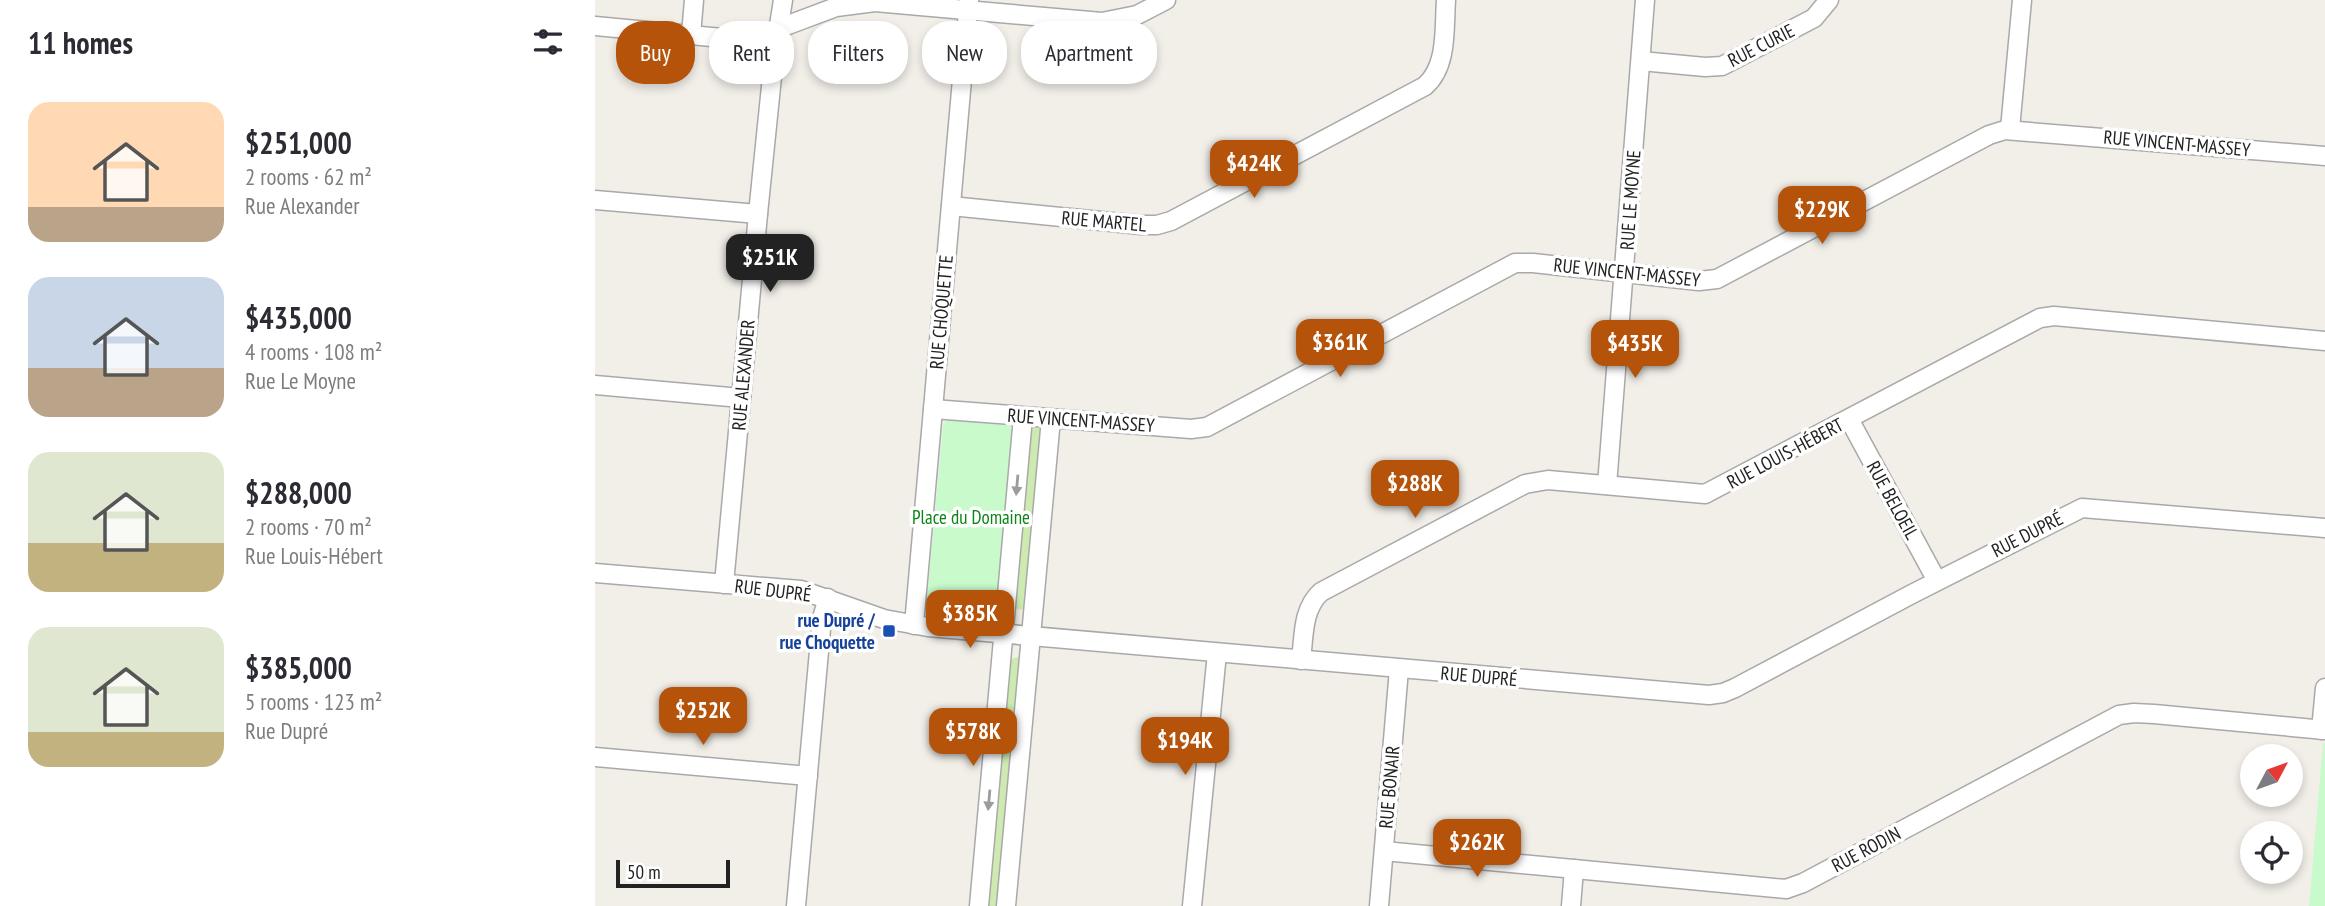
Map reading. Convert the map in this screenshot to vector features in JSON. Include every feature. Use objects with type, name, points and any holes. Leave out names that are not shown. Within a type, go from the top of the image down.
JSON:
[{"type":"street","points":[[692,21],[694,0]]},
{"type":"street","name":"RUE ALEXANDER","points":[[779,21],[783,0]]},
{"type":"street","points":[[794,23],[836,7],[865,2],[969,5],[1102,22],[1137,15],[1166,0]]},
{"type":"street","name":"RUE MARTEL","points":[[951,206],[1141,225],[1157,225],[1171,221],[1425,86],[1433,78],[1440,63],[1446,0]]},
{"type":"street","name":"RUE LE MOYNE","points":[[1607,485],[1645,0]]},
{"type":"street","name":"RUE CURIE","points":[[1640,61],[1705,67],[1727,64],[1814,18],[1829,0]]},
{"type":"street","points":[[2010,129],[2022,0]]},
{"type":"street","name":"RUE CHOQUETTE","points":[[914,625],[969,5]]},
{"type":"street","points":[[595,26],[616,28]]},
{"type":"street","name":"RUE ALEXANDER","points":[[725,584],[772,84]]},
{"type":"street","name":"RUE VINCENT-MASSEY","points":[[933,409],[1191,429],[1207,427],[1512,265],[1522,262],[1705,281],[1723,278],[1989,135],[2010,129],[2325,156]]},
{"type":"street","points":[[595,200],[758,215]]},
{"type":"street","name":"RUE LOUIS-HÉBERT","points":[[1301,660],[1309,608],[1317,595],[1525,484],[1542,480],[1705,494],[2045,317],[2325,341]]},
{"type":"street","points":[[595,385],[741,398]]},
{"type":"street","points":[[979,906],[1023,417]]},
{"type":"street","points":[[1006,906],[1051,419]]},
{"type":"street","name":"RUE BELOEIL","points":[[1849,419],[1937,581]]},
{"type":"street","name":"RUE DUPRÉ","points":[[595,573],[794,589],[828,598],[870,615],[914,625],[1701,695],[1735,688],[2082,508],[2325,528]]},
{"type":"street","points":[[796,906],[822,618],[828,598]]},
{"type":"street","points":[[1192,906],[1217,653]]},
{"type":"street","name":"RUE BONAIR","points":[[1379,906],[1399,668]]},
{"type":"street","points":[[2323,730],[2325,688]]},
{"type":"street","name":"RUE RODIN","points":[[1384,851],[1773,889],[1791,887],[2119,715],[2144,713],[2323,730]]},
{"type":"street","points":[[595,757],[809,776]]},
{"type":"street","points":[[1571,906],[1574,869]]},
{"type":"green space","name":"Place du Domaine","points":[[953,418],[1007,423],[1013,430],[998,610],[986,618],[938,613],[931,609],[927,600],[943,426]]},
{"type":"green space","points":[[1039,425],[1042,427],[1025,610],[1017,609],[1015,603],[1030,431]]},
{"type":"green space","points":[[1019,657],[1022,659],[1002,906],[988,906],[1010,662]]},
{"type":"green space","points":[[2323,743],[2325,906],[2309,906]]},
{"type":"place","name":"rue Dupré / rue Choquette","points":[[889,631]]}]
